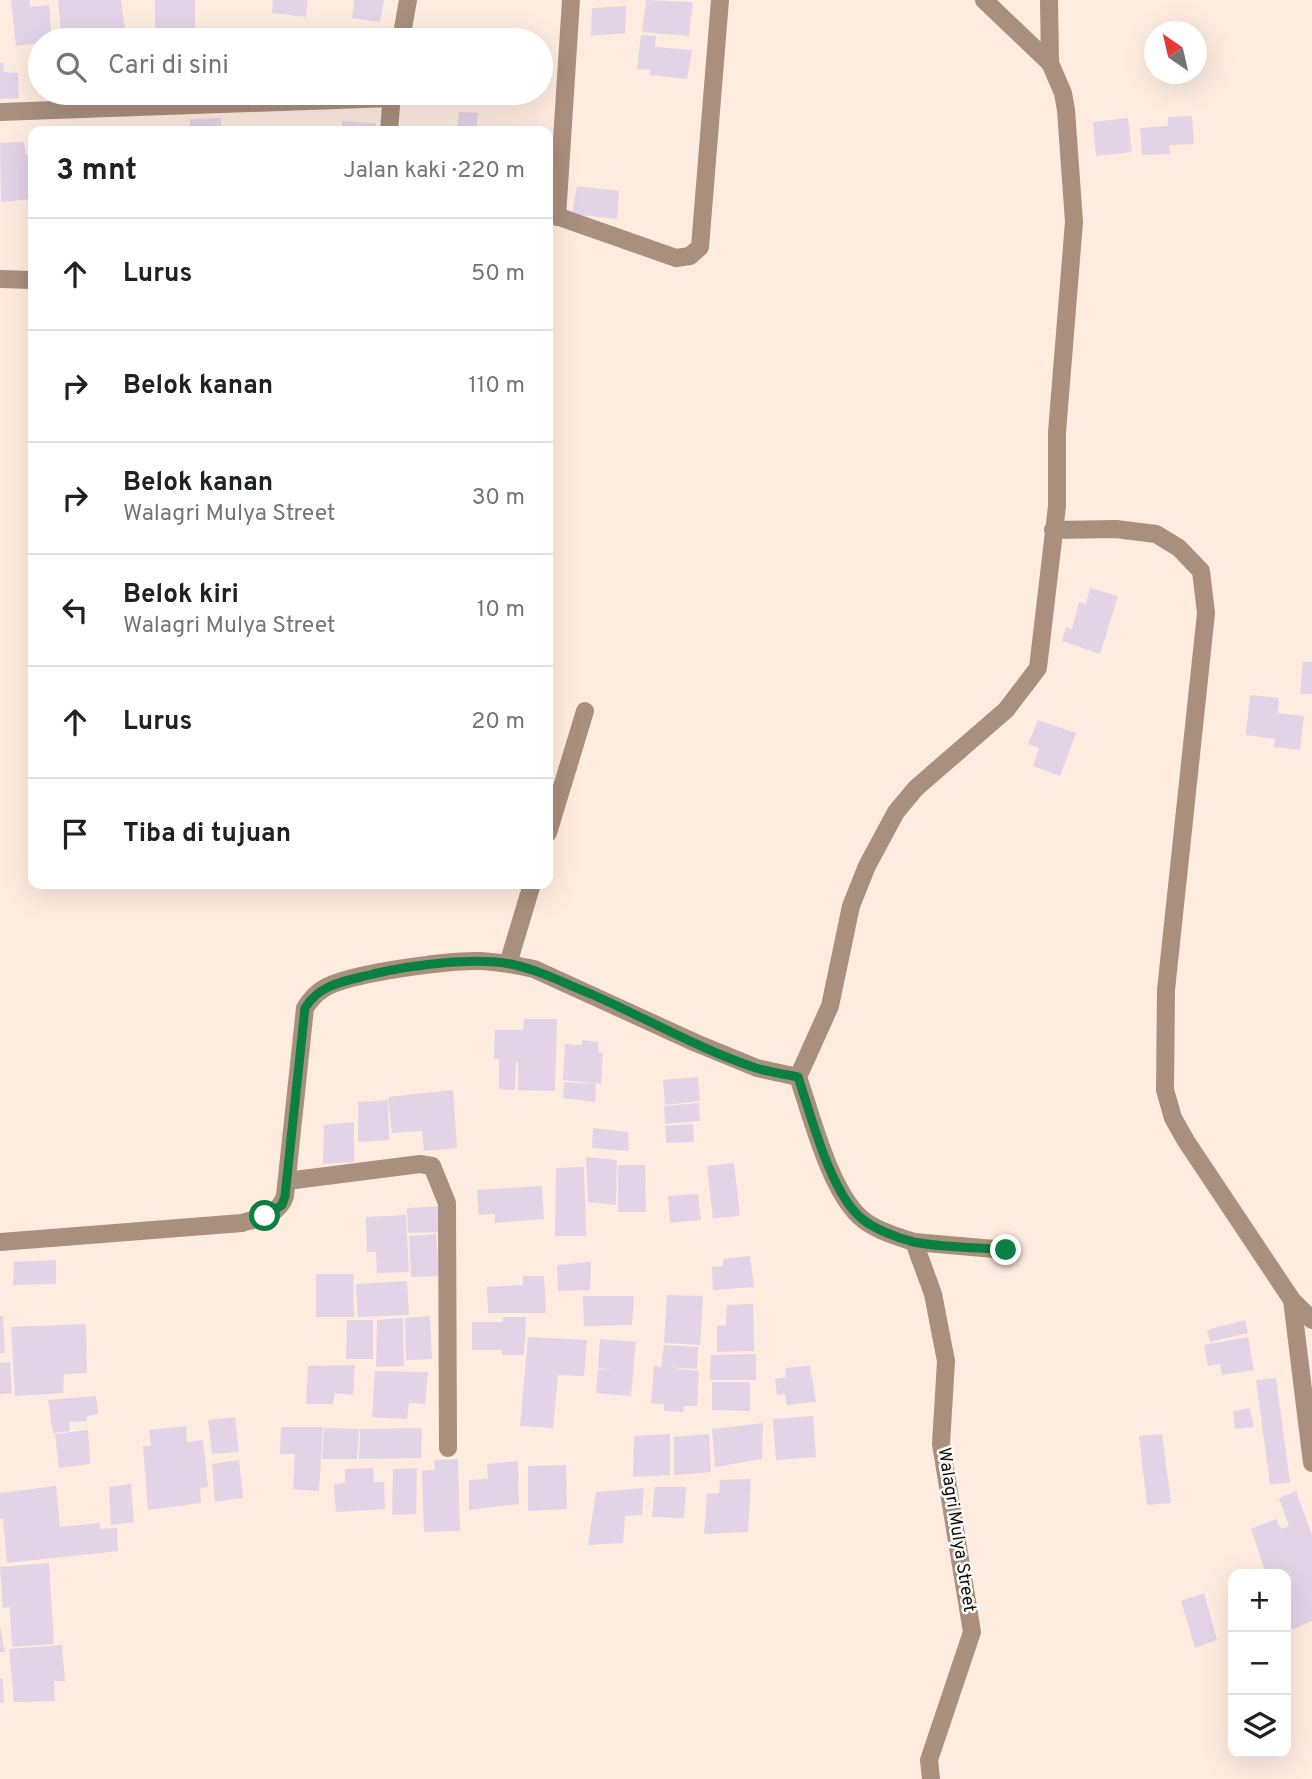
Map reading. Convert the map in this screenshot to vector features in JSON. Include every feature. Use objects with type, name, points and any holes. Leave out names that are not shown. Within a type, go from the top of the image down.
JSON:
[{"type":"street","points":[[403,28],[408,0]]},
{"type":"street","points":[[553,204],[572,0]]},
{"type":"street","points":[[553,215],[676,258],[690,256],[700,247],[720,0]]},
{"type":"street","points":[[984,0],[1050,63]]},
{"type":"street","points":[[1006,1250],[914,1242],[861,1219],[834,1180],[798,1077],[830,1006],[851,906],[867,866],[896,812],[916,788],[1006,710],[1038,668],[1052,530],[1057,506],[1057,432],[1073,222],[1066,110],[1063,93],[1050,63],[1049,0]]},
{"type":"street","points":[[0,112],[172,105]]},
{"type":"street","points":[[389,126],[391,105]]},
{"type":"street","points":[[0,279],[28,280]]},
{"type":"street","points":[[1052,530],[1116,529],[1156,534],[1179,548],[1200,571],[1206,613],[1166,990],[1165,1090],[1173,1118],[1186,1141],[1292,1300],[1312,1320]]},
{"type":"street","points":[[553,817],[585,711]]},
{"type":"street","points":[[508,964],[531,889]]},
{"type":"street","points":[[0,1242],[242,1223],[276,1211],[282,1205],[287,1181],[305,1008],[311,998],[330,985],[390,970],[478,961],[534,969],[696,1044],[757,1068],[798,1077]]},
{"type":"street","points":[[287,1181],[426,1163],[432,1166],[447,1203],[448,1448]]},
{"type":"street","name":"Walagri Mulya Street","points":[[914,1242],[933,1294],[946,1361],[941,1444],[972,1632],[929,1760],[931,1779]]},
{"type":"street","points":[[1292,1300],[1312,1463]]},
{"type":"building","points":[[11,0],[29,0],[30,7],[49,5],[51,28],[28,28],[28,44],[16,46]]},
{"type":"building","points":[[58,0],[121,0],[125,28],[61,28]]},
{"type":"building","points":[[155,0],[195,0],[195,28],[155,28]]},
{"type":"building","points":[[273,0],[308,0],[306,17],[272,13]]},
{"type":"building","points":[[354,0],[384,0],[380,22],[352,18]]},
{"type":"building","points":[[646,0],[693,2],[689,36],[642,32]]},
{"type":"building","points":[[626,6],[625,33],[591,36],[592,8]]},
{"type":"building","points":[[641,35],[656,36],[655,47],[692,50],[687,79],[650,75],[650,70],[637,69]]},
{"type":"building","points":[[0,63],[3,63],[4,72],[18,73],[19,98],[0,99]]},
{"type":"building","points":[[459,112],[478,113],[477,126],[457,126]]},
{"type":"building","points":[[1192,116],[1194,144],[1169,145],[1170,154],[1142,155],[1140,128],[1168,126],[1168,117]]},
{"type":"building","points":[[221,118],[221,126],[190,126],[190,119]]},
{"type":"building","points":[[1128,118],[1132,152],[1096,156],[1093,122]]},
{"type":"building","points":[[342,121],[376,123],[376,126],[342,126]]},
{"type":"building","points":[[24,142],[28,154],[28,199],[1,202],[0,143]]},
{"type":"building","points":[[577,186],[619,191],[617,219],[572,214]]},
{"type":"building","points":[[1090,588],[1118,596],[1100,654],[1062,641],[1066,627],[1072,629],[1079,602],[1086,604]]},
{"type":"building","points":[[1303,662],[1312,662],[1312,694],[1300,694]]},
{"type":"building","points":[[1250,695],[1279,698],[1278,713],[1304,716],[1300,750],[1274,747],[1275,739],[1246,735]]},
{"type":"building","points":[[1038,720],[1076,733],[1060,776],[1033,766],[1039,748],[1028,744]]},
{"type":"building","points":[[524,1019],[557,1019],[555,1091],[518,1090],[518,1062],[515,1090],[499,1089],[499,1059],[494,1059],[495,1030],[523,1030]]},
{"type":"building","points":[[582,1040],[599,1042],[598,1052],[603,1053],[601,1084],[563,1080],[565,1044],[582,1045]]},
{"type":"building","points":[[698,1077],[700,1101],[665,1105],[663,1080]]},
{"type":"building","points":[[564,1082],[596,1084],[595,1102],[563,1098]]},
{"type":"building","points":[[453,1090],[457,1148],[424,1151],[422,1131],[392,1133],[388,1097]]},
{"type":"building","points":[[388,1100],[389,1140],[358,1142],[358,1102]]},
{"type":"building","points":[[699,1103],[700,1121],[665,1124],[664,1106]]},
{"type":"building","points":[[354,1122],[354,1162],[323,1164],[324,1125]]},
{"type":"building","points":[[693,1124],[694,1142],[666,1143],[665,1126]]},
{"type":"building","points":[[593,1128],[628,1132],[629,1151],[592,1148]]},
{"type":"building","points":[[586,1157],[617,1160],[616,1205],[588,1202]]},
{"type":"building","points":[[734,1163],[740,1216],[713,1218],[707,1166]]},
{"type":"building","points":[[618,1165],[645,1165],[646,1212],[618,1212]]},
{"type":"building","points":[[584,1167],[586,1236],[555,1236],[556,1168]]},
{"type":"building","points":[[542,1186],[544,1219],[495,1223],[495,1214],[479,1215],[477,1190]]},
{"type":"building","points":[[698,1194],[701,1220],[670,1223],[668,1196]]},
{"type":"building","points":[[443,1206],[444,1232],[408,1233],[407,1208]]},
{"type":"building","points":[[406,1215],[409,1272],[377,1273],[376,1252],[367,1252],[366,1217]]},
{"type":"building","points":[[436,1234],[439,1276],[411,1277],[409,1236]]},
{"type":"building","points":[[750,1256],[754,1287],[713,1290],[712,1267],[723,1266],[723,1259]]},
{"type":"building","points":[[56,1260],[56,1284],[13,1285],[14,1262]]},
{"type":"building","points":[[591,1262],[590,1290],[558,1291],[557,1265]]},
{"type":"building","points":[[316,1274],[353,1274],[354,1317],[316,1317]]},
{"type":"building","points":[[523,1276],[544,1276],[546,1313],[488,1313],[487,1287],[523,1285]]},
{"type":"building","points":[[407,1281],[409,1315],[358,1317],[356,1284]]},
{"type":"building","points":[[667,1295],[703,1296],[700,1345],[664,1343]]},
{"type":"building","points":[[583,1296],[634,1296],[632,1325],[584,1326]]},
{"type":"building","points":[[753,1304],[754,1351],[717,1352],[717,1326],[726,1325],[727,1305]]},
{"type":"building","points":[[0,1316],[3,1316],[5,1353],[0,1353]]},
{"type":"building","points":[[430,1316],[432,1359],[406,1360],[405,1318]]},
{"type":"building","points":[[503,1317],[526,1317],[524,1355],[502,1355],[502,1350],[472,1350],[472,1322],[503,1322]]},
{"type":"building","points":[[403,1318],[404,1366],[376,1367],[377,1320]]},
{"type":"building","points":[[347,1320],[373,1320],[373,1359],[346,1359]]},
{"type":"building","points":[[1245,1320],[1248,1333],[1210,1342],[1207,1330]]},
{"type":"building","points":[[86,1324],[87,1373],[64,1374],[63,1393],[15,1396],[11,1327]]},
{"type":"building","points":[[528,1337],[587,1340],[584,1376],[558,1375],[553,1428],[520,1426]]},
{"type":"building","points":[[1248,1337],[1254,1370],[1222,1375],[1220,1364],[1208,1366],[1204,1345]]},
{"type":"building","points":[[600,1339],[636,1342],[631,1396],[596,1393],[598,1369],[615,1370],[598,1368]]},
{"type":"building","points":[[664,1345],[698,1347],[697,1369],[665,1367],[699,1371],[697,1406],[684,1406],[683,1412],[664,1411],[664,1404],[651,1403],[654,1366],[661,1367]]},
{"type":"building","points":[[756,1354],[756,1380],[710,1380],[711,1355]]},
{"type":"building","points":[[10,1362],[12,1393],[0,1394],[0,1363]]},
{"type":"building","points":[[355,1365],[353,1395],[335,1393],[333,1404],[306,1404],[308,1366]]},
{"type":"building","points":[[810,1366],[816,1402],[787,1405],[785,1394],[777,1395],[775,1379],[786,1377],[785,1368]]},
{"type":"building","points":[[375,1371],[428,1372],[425,1404],[409,1403],[407,1419],[372,1417]]},
{"type":"building","points":[[1276,1378],[1290,1483],[1270,1484],[1256,1380]]},
{"type":"building","points":[[712,1382],[750,1382],[750,1411],[712,1410]]},
{"type":"building","points":[[96,1396],[98,1414],[87,1416],[87,1421],[69,1422],[70,1431],[53,1433],[48,1400]]},
{"type":"building","points":[[1250,1408],[1254,1427],[1235,1429],[1233,1411]]},
{"type":"building","points":[[813,1416],[816,1457],[776,1460],[773,1419]]},
{"type":"building","points":[[235,1417],[239,1452],[212,1454],[208,1420]]},
{"type":"building","points":[[763,1423],[762,1459],[715,1467],[712,1429]]},
{"type":"building","points":[[186,1426],[187,1442],[203,1440],[208,1487],[200,1488],[201,1503],[148,1510],[143,1446],[151,1446],[149,1430]]},
{"type":"building","points":[[281,1427],[323,1427],[319,1491],[293,1489],[295,1454],[280,1454]]},
{"type":"building","points":[[324,1428],[359,1429],[357,1459],[322,1459]]},
{"type":"building","points":[[422,1428],[421,1458],[359,1459],[360,1429]]},
{"type":"building","points":[[88,1430],[90,1464],[59,1468],[55,1434]]},
{"type":"building","points":[[670,1434],[670,1475],[633,1477],[634,1436]]},
{"type":"building","points":[[709,1434],[711,1472],[674,1475],[674,1437]]},
{"type":"building","points":[[1162,1434],[1171,1503],[1147,1505],[1139,1436]]},
{"type":"building","points":[[458,1459],[460,1531],[424,1532],[422,1471],[435,1470],[434,1460]]},
{"type":"building","points":[[239,1460],[243,1498],[215,1502],[212,1464]]},
{"type":"building","points":[[518,1461],[519,1504],[469,1510],[469,1480],[488,1479],[487,1464]]},
{"type":"building","points":[[566,1465],[567,1509],[528,1511],[528,1466]]},
{"type":"building","points":[[373,1468],[374,1482],[384,1482],[385,1509],[336,1512],[334,1484],[345,1483],[345,1469]]},
{"type":"building","points":[[417,1468],[416,1514],[392,1515],[393,1469]]},
{"type":"building","points":[[751,1479],[748,1532],[704,1534],[707,1494],[719,1493],[720,1480]]},
{"type":"building","points":[[131,1484],[134,1522],[111,1525],[109,1487]]},
{"type":"building","points":[[56,1486],[60,1527],[100,1523],[100,1529],[117,1528],[118,1551],[7,1563],[3,1519],[0,1519],[0,1493]]},
{"type":"building","points":[[655,1487],[686,1487],[684,1518],[652,1517]]},
{"type":"building","points":[[644,1488],[642,1515],[625,1516],[623,1543],[588,1545],[596,1492]]},
{"type":"building","points":[[1296,1491],[1312,1535],[1312,1621],[1291,1630],[1291,1569],[1264,1569],[1251,1529],[1276,1519],[1281,1529],[1289,1526],[1279,1498]]},
{"type":"building","points":[[49,1563],[54,1644],[12,1647],[10,1607],[3,1608],[0,1567]]},
{"type":"building","points":[[1204,1593],[1217,1640],[1195,1648],[1181,1601]]},
{"type":"building","points":[[0,1626],[5,1652],[0,1652]]},
{"type":"building","points":[[62,1645],[65,1681],[54,1681],[55,1701],[14,1702],[9,1649]]},
{"type":"building","points":[[0,1679],[3,1679],[4,1703],[0,1703]]},
{"type":"route","points":[[265,1216],[276,1211],[285,1196],[305,1008],[311,998],[330,985],[390,970],[478,961],[534,969],[696,1044],[757,1068],[798,1077],[834,1180],[861,1219],[914,1242],[1006,1250]]}]
